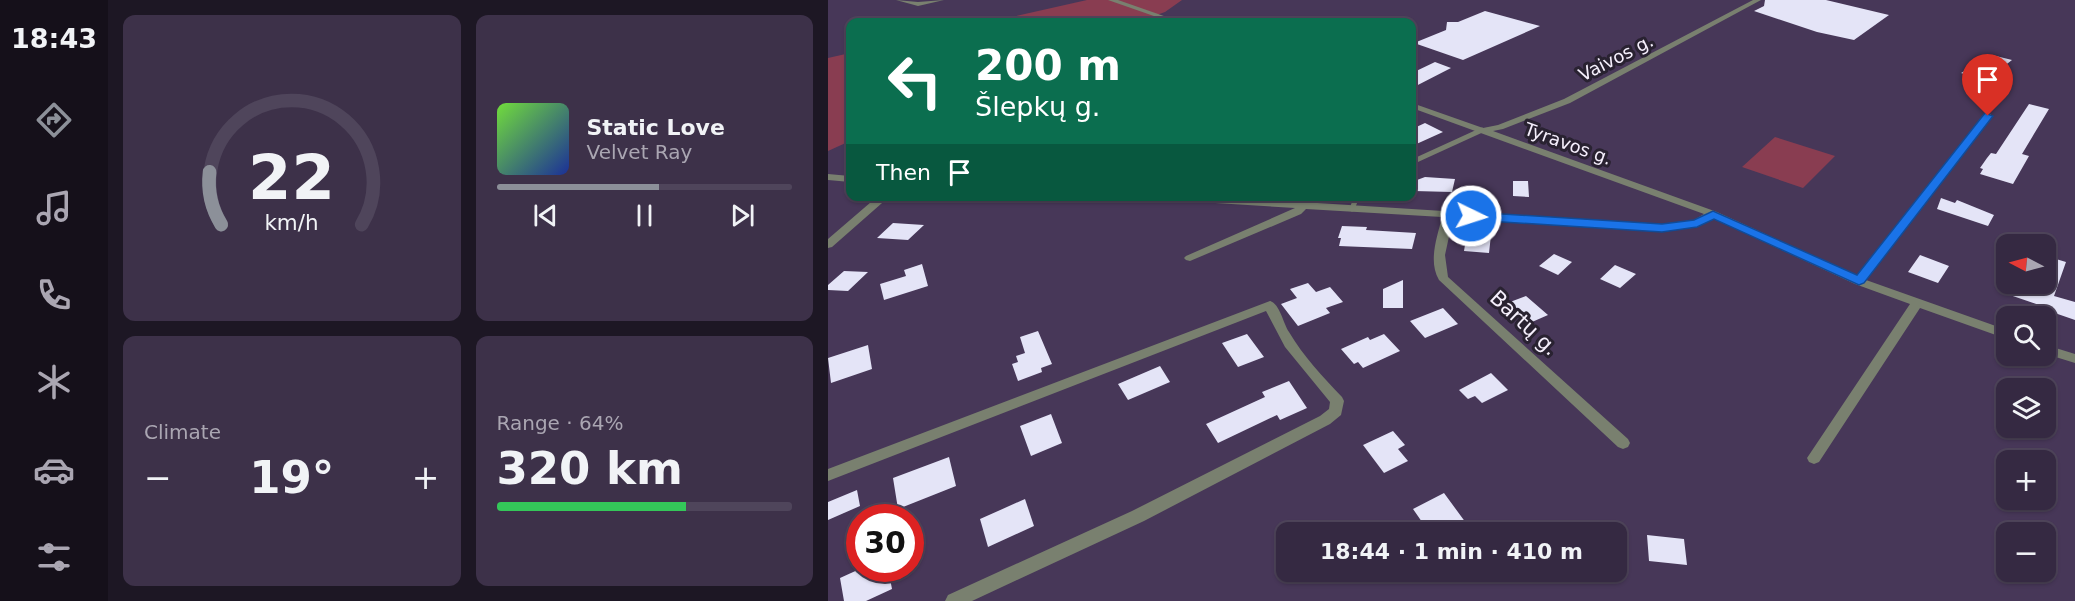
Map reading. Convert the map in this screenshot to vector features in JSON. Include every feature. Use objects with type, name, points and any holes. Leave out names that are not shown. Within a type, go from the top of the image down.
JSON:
[{"type":"street","points":[[899,0],[918,4],[941,0]]},
{"type":"street","points":[[1111,0],[1165,18]]},
{"type":"street","name":"Vaivos g.","points":[[1482,130],[1500,127],[1567,100],[1758,0]]},
{"type":"street","name":"Tyravos g.","points":[[1416,106],[1713,214],[1859,280],[1996,331]]},
{"type":"street","points":[[1859,280],[1988,116]]},
{"type":"street","points":[[828,177],[846,179]]},
{"type":"street","points":[[828,245],[879,201]]},
{"type":"street","points":[[1226,201],[1662,228],[1697,223],[1713,214]]},
{"type":"street","points":[[1190,258],[1297,212],[1303,206]]},
{"type":"street","name":"Bartų g.","points":[[1448,214],[1439,260],[1439,270],[1443,278],[1623,443]]},
{"type":"street","points":[[1814,458],[1917,303]]},
{"type":"street","points":[[828,475],[1270,305],[1274,317],[1297,355],[1337,401],[1336,411],[1325,420],[1138,516],[954,601]]},
{"type":"street","points":[[2056,352],[2075,359]]},
{"type":"lane","points":[[1416,160],[1482,130]]},
{"type":"lane","points":[[1352,208],[1355,201]]},
{"type":"shaded area","points":[[1087,0],[1182,0],[1165,12],[1148,18],[1008,18]]},
{"type":"shaded area","points":[[846,54],[846,143],[828,151],[828,58]]},
{"type":"shaded area","points":[[1775,137],[1835,156],[1803,188],[1742,167]]},
{"type":"building","points":[[1765,0],[1826,0],[1889,15],[1854,40],[1817,32],[1754,11],[1764,6]]},
{"type":"building","points":[[1485,11],[1540,26],[1463,60],[1416,44],[1446,30],[1447,22],[1458,22]]},
{"type":"building","points":[[1992,55],[2012,60],[1985,81],[1961,73]]},
{"type":"building","points":[[1435,62],[1451,68],[1416,86],[1416,71]]},
{"type":"building","points":[[2029,104],[2049,109],[2022,154],[2029,156],[2013,184],[1980,174],[1983,169],[1980,168],[1987,158],[1991,153],[1996,154]]},
{"type":"building","points":[[1425,123],[1443,132],[1416,144],[1416,127]]},
{"type":"building","points":[[1425,177],[1455,179],[1452,192],[1416,191],[1417,180]]},
{"type":"building","points":[[1513,181],[1528,181],[1529,197],[1513,196]]},
{"type":"building","points":[[1941,198],[1955,203],[1957,200],[1994,215],[1988,226],[1937,209]]},
{"type":"building","points":[[893,223],[924,225],[908,240],[877,238]]},
{"type":"building","points":[[1342,226],[1416,233],[1412,249],[1339,246],[1341,238],[1338,238]]},
{"type":"building","points":[[1467,233],[1491,235],[1489,253],[1464,251]]},
{"type":"building","points":[[1554,254],[1572,262],[1558,275],[1539,266]]},
{"type":"building","points":[[1920,255],[1949,266],[1938,283],[1908,272]]},
{"type":"building","points":[[2056,259],[2066,262],[2056,290]]},
{"type":"building","points":[[922,264],[928,286],[884,300],[880,284],[906,276],[904,270]]},
{"type":"building","points":[[1615,265],[1636,274],[1620,288],[1600,279]]},
{"type":"building","points":[[844,271],[868,272],[848,291],[828,290],[828,285]]},
{"type":"building","points":[[1403,280],[1403,308],[1383,308],[1383,289]]},
{"type":"building","points":[[1308,283],[1316,292],[1330,287],[1343,302],[1326,308],[1330,313],[1298,326],[1281,304],[1297,298],[1290,289]]},
{"type":"building","points":[[2007,294],[2055,294],[2054,296],[2075,302],[2075,320],[2056,313],[2056,306],[2039,305]]},
{"type":"building","points":[[1526,296],[1548,315],[1532,322],[1510,302]]},
{"type":"building","points":[[1443,308],[1458,324],[1425,338],[1410,321]]},
{"type":"building","points":[[1038,331],[1052,364],[1041,368],[1042,372],[1018,381],[1012,364],[1018,362],[1016,356],[1025,353],[1020,337]]},
{"type":"building","points":[[1247,334],[1264,357],[1238,367],[1222,343]]},
{"type":"building","points":[[1384,334],[1400,351],[1363,368],[1358,362],[1354,364],[1341,349],[1368,337],[1370,340]]},
{"type":"building","points":[[868,345],[872,369],[831,383],[828,358]]},
{"type":"building","points":[[1160,366],[1170,382],[1128,400],[1118,384]]},
{"type":"building","points":[[1491,373],[1508,390],[1482,403],[1475,396],[1468,399],[1459,390]]},
{"type":"building","points":[[1289,381],[1307,408],[1280,420],[1277,415],[1218,443],[1206,424],[1265,397],[1262,392]]},
{"type":"building","points":[[1051,414],[1062,443],[1031,456],[1020,426]]},
{"type":"building","points":[[1393,431],[1405,445],[1398,449],[1408,461],[1384,473],[1363,445]]},
{"type":"building","points":[[949,457],[956,486],[911,504],[897,504],[893,478]]},
{"type":"building","points":[[857,490],[860,504],[846,504],[846,512],[828,520],[828,502]]},
{"type":"building","points":[[1444,493],[1465,522],[1422,522],[1413,509]]},
{"type":"building","points":[[1025,499],[1034,526],[988,547],[980,519]]},
{"type":"building","points":[[1647,535],[1684,539],[1687,565],[1649,561]]},
{"type":"building","points":[[846,575],[846,582],[891,582],[892,589],[866,601],[844,601],[840,578]]},
{"type":"route","points":[[1471,216],[1662,228],[1697,223],[1713,214],[1859,280],[1988,116]]}]
